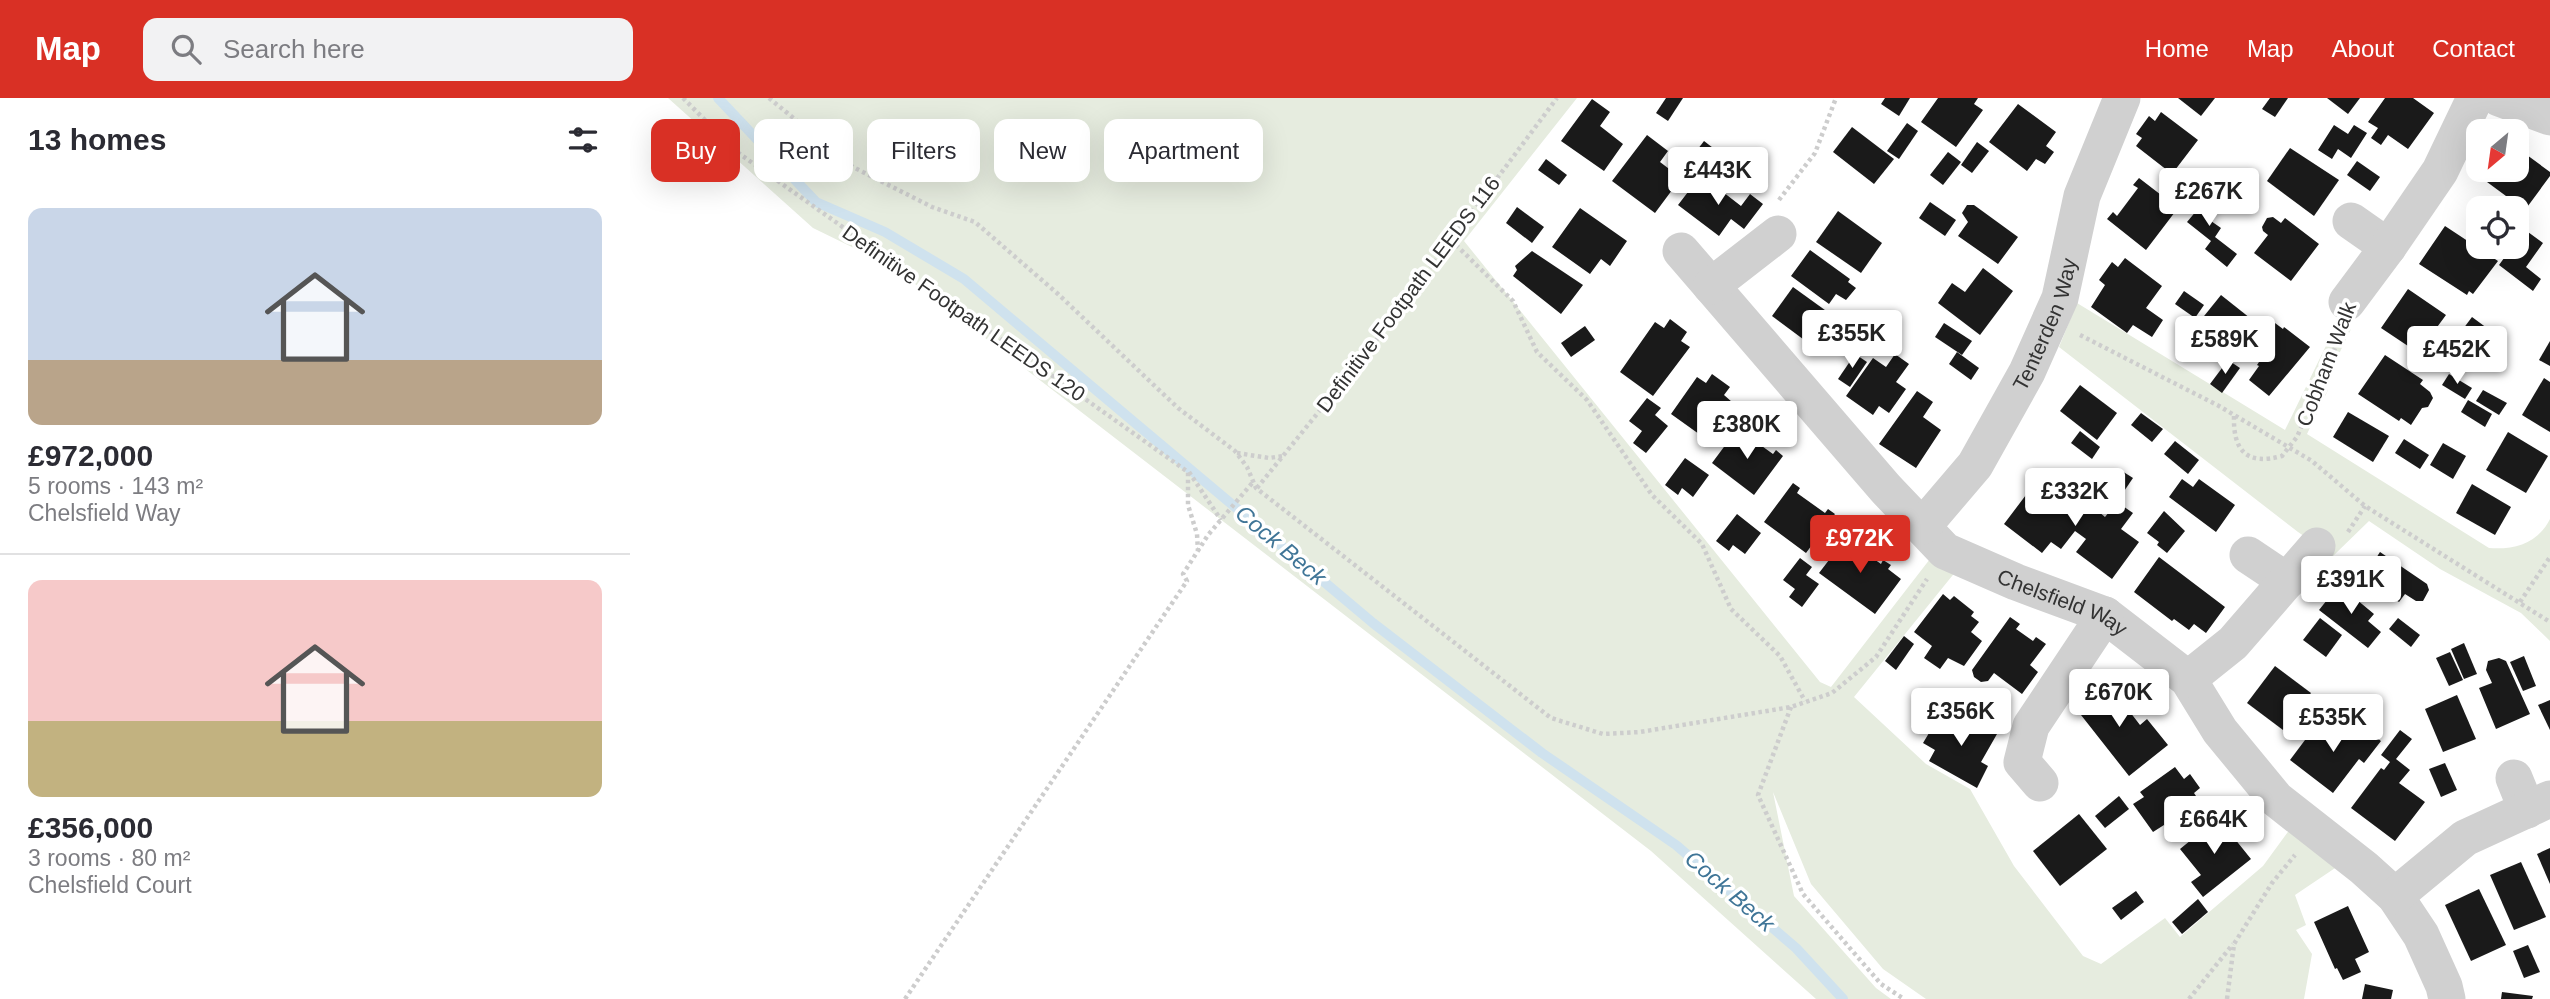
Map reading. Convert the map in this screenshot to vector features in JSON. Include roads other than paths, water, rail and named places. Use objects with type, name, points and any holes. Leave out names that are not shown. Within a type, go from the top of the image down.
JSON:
[{"type":"street","name":"Cobham Walk","points":[[2347,302],[2440,171],[2475,98]]},
{"type":"street","points":[[2499,98],[2550,117]]},
{"type":"street","name":"Tenterden Way","points":[[1934,539],[2027,372],[2060,298],[2082,197],[2119,99]]},
{"type":"street","points":[[2351,221],[2388,247]]},
{"type":"street","points":[[1711,286],[1774,237]]},
{"type":"street","name":"Chelsfield Way","points":[[1681,251],[1886,489],[1934,539],[2016,582],[2105,615],[2188,679],[2220,731],[2276,799],[2364,868],[2395,896],[2421,935],[2444,986],[2447,999]]},
{"type":"street","points":[[2188,679],[2233,643],[2317,546]]},
{"type":"street","points":[[2248,555],[2287,582]]},
{"type":"street","points":[[2039,783],[2022,762],[2031,726],[2105,615]]},
{"type":"street","points":[[2395,896],[2465,838],[2530,796]]},
{"type":"waterway","name":"Cock Beck","points":[[718,98],[816,202],[885,232],[964,279],[1373,623],[1542,753],[1676,845],[1796,948],[1843,999]]}]
